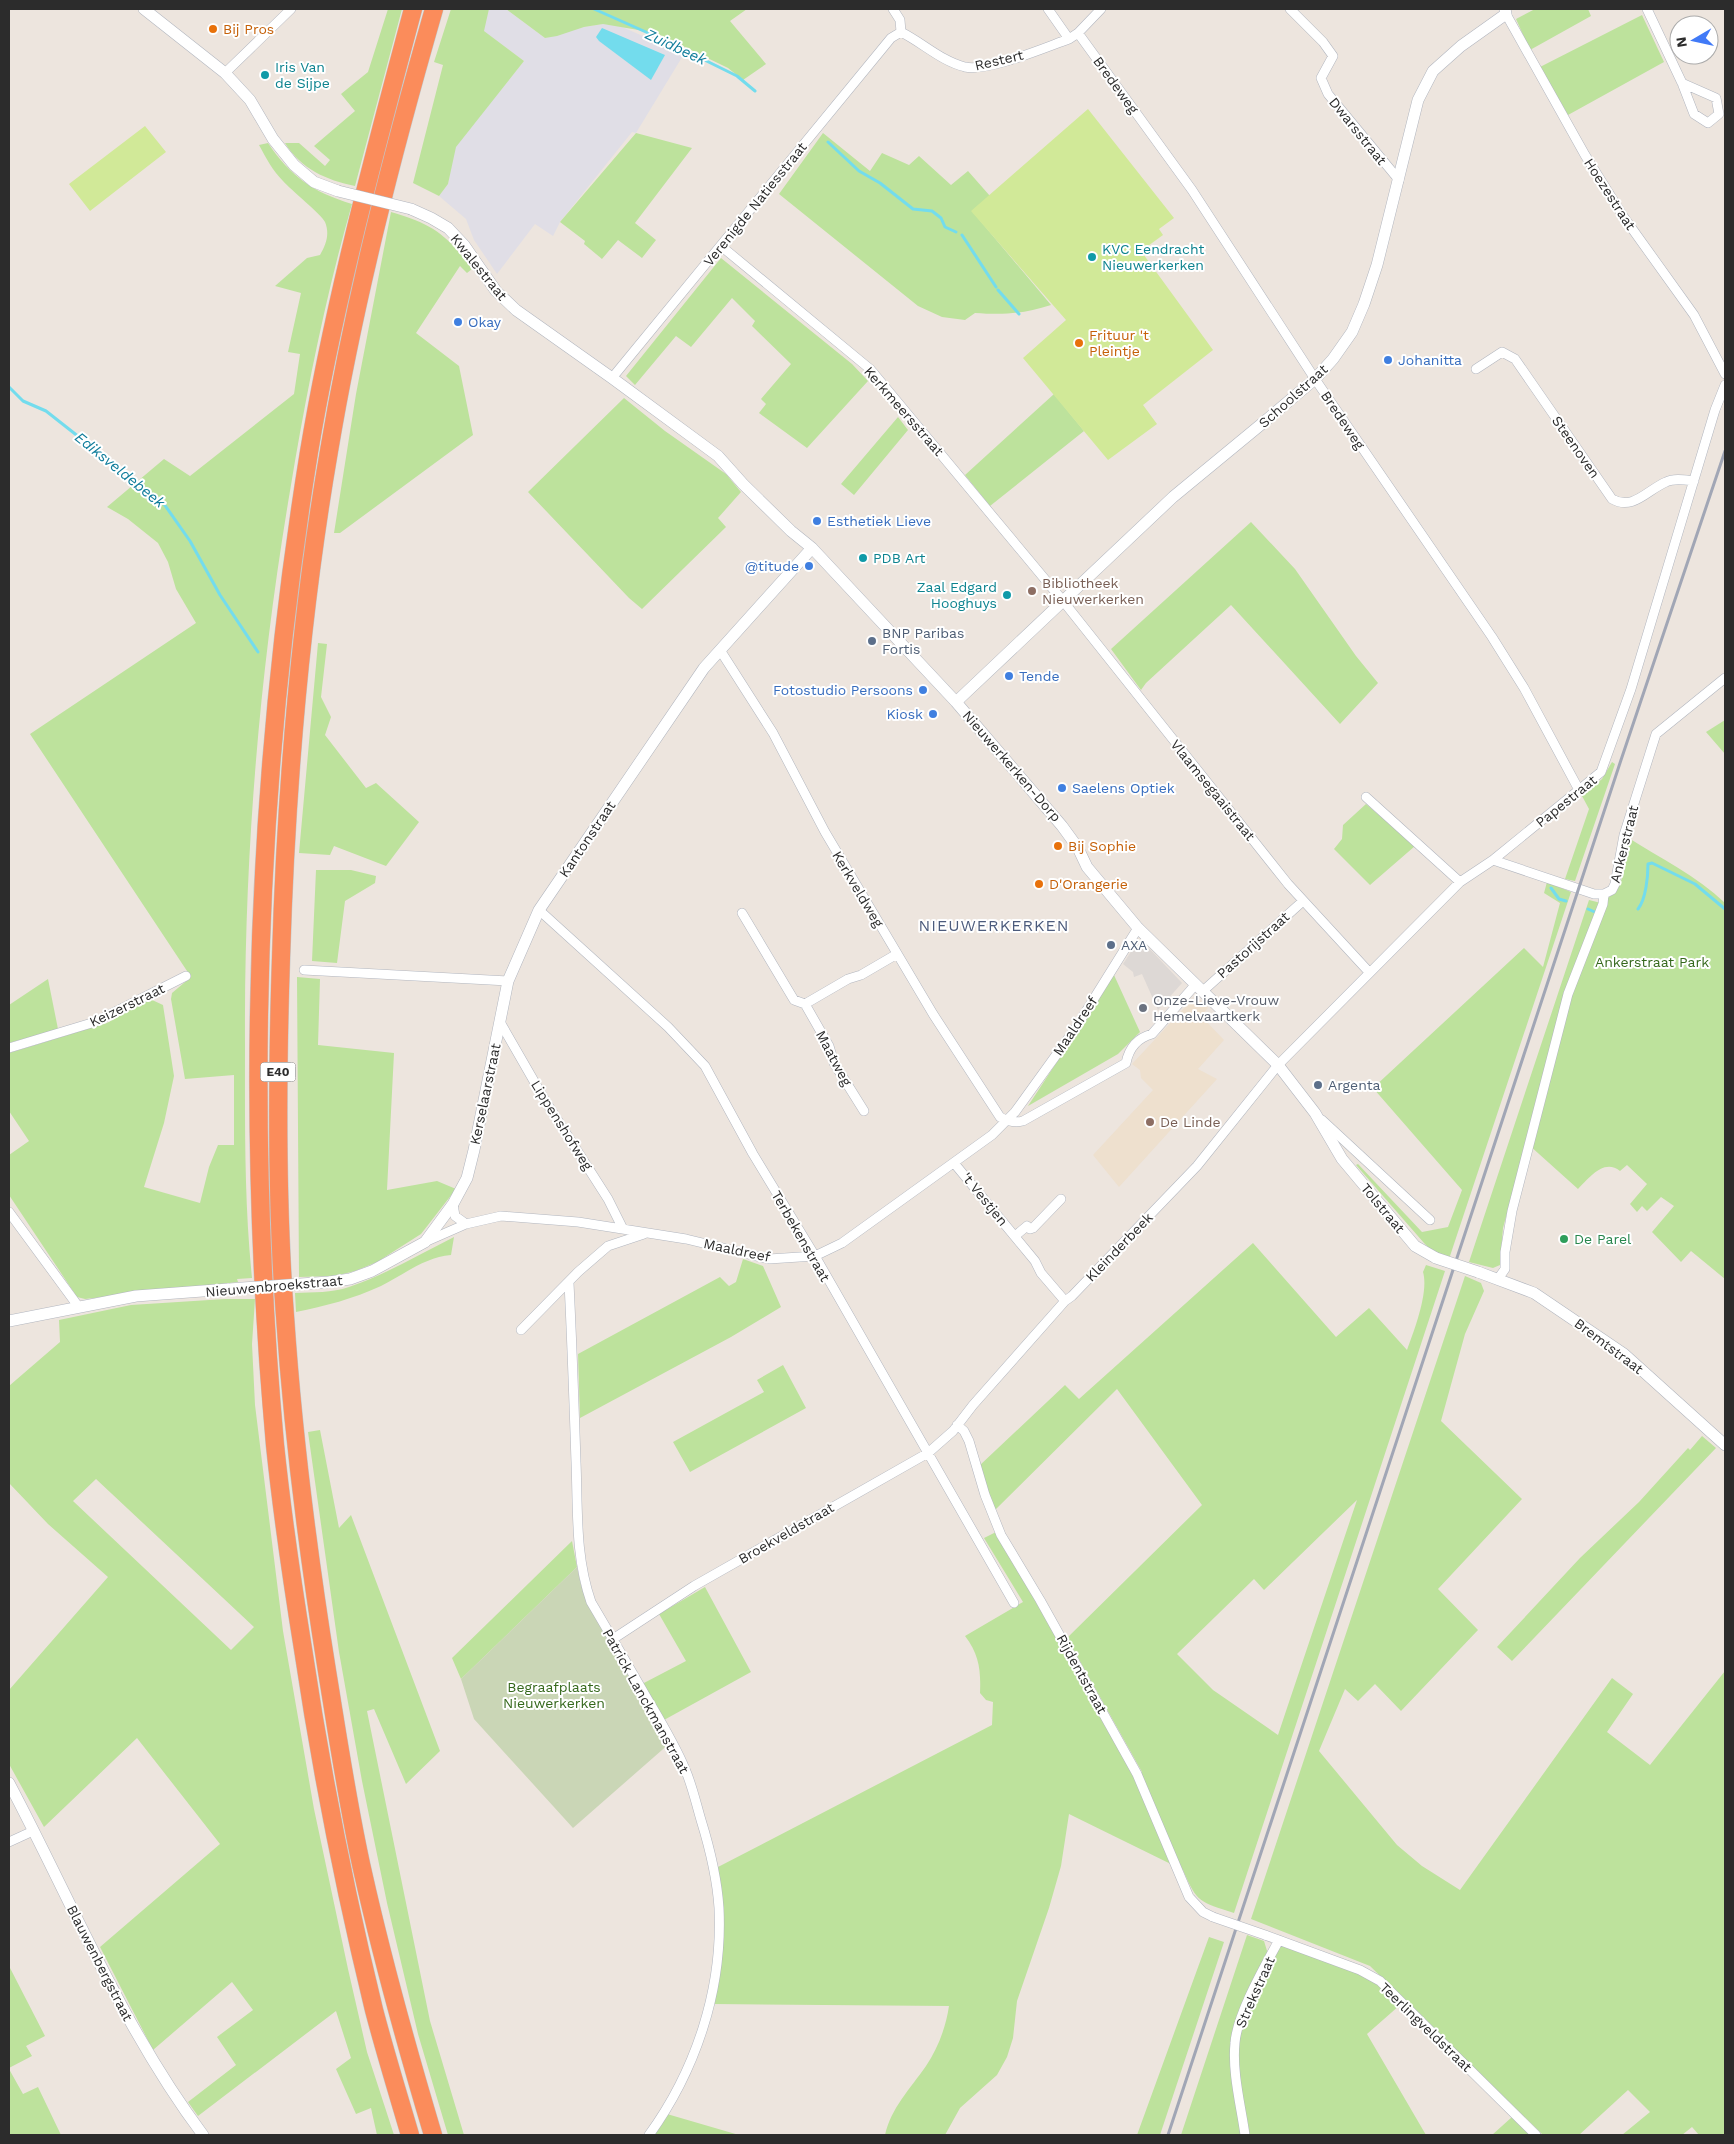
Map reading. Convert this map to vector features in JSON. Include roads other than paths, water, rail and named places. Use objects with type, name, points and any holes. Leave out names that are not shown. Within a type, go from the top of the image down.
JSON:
[{"type":"highway","name":"E40","points":[[410,2135],[375,2014],[342,1872],[317,1744],[292,1584],[276,1449],[265,1309],[260,1172],[258,1032],[263,894],[271,766],[285,628],[310,449],[333,332],[357,230],[414,9]]},
{"type":"highway","name":"E40","points":[[432,2135],[396,2010],[362,1869],[339,1748],[312,1579],[296,1448],[284,1313],[279,1172],[278,1032],[282,896],[290,768],[304,628],[329,453],[375,227],[434,9]]},
{"type":"street","name":"Kwalestraat","points":[[144,9],[225,73],[250,100],[273,139],[294,165],[314,182],[338,191],[411,209],[448,228],[464,245],[496,291],[516,310],[718,456],[770,511],[812,548]]},
{"type":"street","points":[[225,73],[291,9]]},
{"type":"street","points":[[892,9],[900,20],[900,32]]},
{"type":"street","points":[[1048,9],[1069,39]]},
{"type":"street","name":"Restert","points":[[900,32],[934,54],[966,67],[980,66],[1006,61],[1069,39],[1078,33],[1101,9]]},
{"type":"street","name":"Dwarsstraat","points":[[1290,9],[1323,42],[1333,56],[1321,78],[1328,94],[1399,180]]},
{"type":"street","points":[[1647,9],[1682,83],[1694,114],[1708,123],[1719,114],[1716,98],[1682,83]]},
{"type":"street","name":"Schoolstraat","points":[[956,702],[1173,497],[1315,378],[1333,359],[1352,332],[1377,265],[1418,100],[1433,71],[1505,11]]},
{"type":"street","name":"Hoezestraat","points":[[1505,11],[1585,155],[1623,216],[1694,316],[1725,374]]},
{"type":"street","name":"Verenigde Natiesstraat","points":[[612,378],[891,38],[900,32]]},
{"type":"street","name":"Bredeweg","points":[[1078,33],[1192,190],[1315,378],[1492,637],[1524,688],[1579,790]]},
{"type":"street","name":"Kerkmeersstraat","points":[[721,246],[870,369],[1063,601]]},
{"type":"street","name":"Steenoven","points":[[1476,369],[1502,352],[1515,360],[1612,499],[1620,504],[1632,503],[1667,481],[1694,481]]},
{"type":"street","name":"Papestraat","points":[[1278,1065],[1460,882],[1493,860],[1601,772],[1631,690],[1715,410],[1725,385]]},
{"type":"street","name":"Kantonstraat","points":[[508,981],[539,910],[704,668],[812,548]]},
{"type":"street","name":"Nieuwerkerken-Dorp","points":[[812,548],[956,702],[1062,826],[1078,848],[1087,867],[1138,928],[1200,987]]},
{"type":"street","name":"Vlaamsegaaistraat","points":[[1063,601],[1302,901],[1369,972]]},
{"type":"street","name":"Kerkveldweg","points":[[720,650],[773,733],[825,832],[948,1040],[1000,1117],[1006,1120]]},
{"type":"street","name":"Ankerstraat","points":[[1493,860],[1590,893],[1604,894],[1612,890],[1615,884],[1624,835],[1656,734],[1725,678]]},
{"type":"street","points":[[1366,797],[1460,882]]},
{"type":"street","points":[[1498,1279],[1505,1269],[1505,1252],[1512,1211],[1568,994],[1603,904],[1604,894]]},
{"type":"street","name":"Pastorijstraat","points":[[1200,987],[1302,901]]},
{"type":"street","name":"Terbekenstraat","points":[[539,910],[668,1027],[705,1066],[753,1154],[815,1256],[1014,1603]]},
{"type":"street","name":"Maatweg","points":[[742,913],[794,1000],[805,1004],[829,1046],[834,1063],[864,1111]]},
{"type":"street","name":"Maaldreef","points":[[521,1330],[578,1272],[608,1246],[646,1233],[686,1239],[770,1259],[815,1256],[842,1244],[992,1135],[1015,1112],[1075,1029],[1138,928]]},
{"type":"street","points":[[805,1004],[848,978],[861,975],[897,954]]},
{"type":"street","points":[[304,970],[508,981]]},
{"type":"street","name":"Keizerstraat","points":[[9,1048],[95,1022],[186,976]]},
{"type":"street","name":"Kerselaarstraat","points":[[425,1242],[453,1204],[467,1178],[508,981]]},
{"type":"street","points":[[1006,1120],[1018,1122],[1023,1120],[1126,1063],[1128,1052],[1141,1037],[1152,1034],[1200,987]]},
{"type":"street","name":"Tolstraat","points":[[1200,987],[1278,1065],[1315,1114],[1342,1159],[1415,1246],[1436,1258],[1478,1272]]},
{"type":"street","name":"Lippenshofweg","points":[[500,1022],[546,1102],[608,1199],[623,1229]]},
{"type":"street","name":"Kleinderbeek","points":[[957,1425],[1065,1301],[1072,1296],[1197,1166],[1278,1065]]},
{"type":"street","name":"Tolstraat","points":[[1315,1114],[1430,1220]]},
{"type":"street","name":"'t Vestjen","points":[[954,1163],[1015,1236],[1065,1301]]},
{"type":"street","name":"'t Vestjen","points":[[1015,1236],[1027,1226],[1030,1229],[1033,1228],[1061,1199]]},
{"type":"street","points":[[453,1204],[455,1216],[466,1224]]},
{"type":"street","points":[[9,1212],[78,1306]]},
{"type":"street","name":"Nieuwenbroekstraat","points":[[9,1321],[136,1296],[350,1279],[372,1271],[425,1242],[466,1224],[501,1216],[578,1222],[646,1233]]},
{"type":"street","name":"Bremtstraat","points":[[1478,1272],[1534,1293],[1624,1354],[1725,1445]]},
{"type":"street","name":"Patrick Lanckmanstraat","points":[[569,1283],[577,1470],[577,1528],[585,1585],[591,1602],[686,1770],[707,1841],[719,1908],[716,1976],[699,2041],[681,2082],[649,2135]]},
{"type":"street","name":"Broekveldstraat","points":[[613,1639],[694,1586],[928,1453],[957,1425]]},
{"type":"street","name":"Rijdentstraat","points":[[957,1425],[964,1431],[969,1442],[985,1495],[1001,1536],[1043,1605],[1137,1774],[1189,1897],[1203,1912],[1213,1917]]},
{"type":"street","name":"Blauwenbergstraat","points":[[9,1783],[116,1999],[169,2087],[203,2135]]},
{"type":"street","points":[[9,1842],[32,1831]]},
{"type":"street","name":"Teerlingveldstraat","points":[[1213,1917],[1367,1973],[1380,1981],[1536,2135]]},
{"type":"street","name":"Strekstraat","points":[[1245,2135],[1235,2062],[1235,2041],[1244,2012],[1279,1940]]},
{"type":"water","points":[[602,28],[665,55],[651,80],[599,41],[596,37]]},
{"type":"waterway","name":"Zuidbeek","points":[[594,9],[664,40],[737,76],[755,91]]},
{"type":"waterway","name":"Zuidbeek","points":[[828,142],[859,171],[880,183],[913,209],[932,211],[941,218],[945,227],[956,232]]},
{"type":"waterway","name":"Zuidbeek","points":[[962,235],[996,287]]},
{"type":"waterway","name":"Zuidbeek","points":[[998,290],[1019,314]]},
{"type":"waterway","name":"Ediksveldebeek","points":[[9,387],[23,401],[46,411],[164,504],[190,541],[220,595],[258,652]]},
{"type":"waterway","name":"Zuidbeek","points":[[1638,909],[1645,894],[1648,864],[1652,863],[1695,884],[1725,909]]},
{"type":"waterway","name":"Zuidbeek","points":[[1551,888],[1559,899],[1566,901]]},
{"type":"waterway","name":"Zuidbeek","points":[[1588,909],[1597,913]]},
{"type":"railway","points":[[1168,2135],[1621,760],[1725,451]]},
{"type":"place","name":"Bij Pros","points":[[213,29]]},
{"type":"place","name":"Iris Van de Sijpe","points":[[265,75]]},
{"type":"place","name":"KVC Eendracht Nieuwerkerken","points":[[1092,257]]},
{"type":"place","name":"Okay","points":[[458,322]]},
{"type":"place","name":"Frituur 't Pleintje","points":[[1079,343]]},
{"type":"place","name":"Johanitta","points":[[1388,360]]},
{"type":"place","name":"Esthetiek Lieve","points":[[817,521]]},
{"type":"place","name":"PDB Art","points":[[863,558]]},
{"type":"place","name":"@titude","points":[[809,566]]},
{"type":"place","name":"Bibliotheek Nieuwerkerken","points":[[1032,591]]},
{"type":"place","name":"Zaal Edgard Hooghuys","points":[[1007,595]]},
{"type":"place","name":"BNP Paribas Fortis","points":[[872,641]]},
{"type":"place","name":"Tende","points":[[1009,676]]},
{"type":"place","name":"Fotostudio Persoons","points":[[923,690]]},
{"type":"place","name":"Kiosk","points":[[933,714]]},
{"type":"place","name":"Saelens Optiek","points":[[1062,788]]},
{"type":"place","name":"Bij Sophie","points":[[1058,846]]},
{"type":"place","name":"D'Orangerie","points":[[1039,884]]},
{"type":"place","name":"AXA","points":[[1111,945]]},
{"type":"place","name":"Onze-Lieve-Vrouw Hemelvaartkerk","points":[[1143,1008]]},
{"type":"place","name":"Argenta","points":[[1318,1085]]},
{"type":"place","name":"De Linde","points":[[1150,1122]]},
{"type":"place","name":"De Parel","points":[[1564,1239]]},
{"type":"district","name":"NIEUWERKERKEN","points":[[994,925]]},
{"type":"park label","name":"Ankerstraat Park","points":[[1652,962]]},
{"type":"park label","name":"Begraafplaats Nieuwerkerken","points":[[554,1695]]}]
